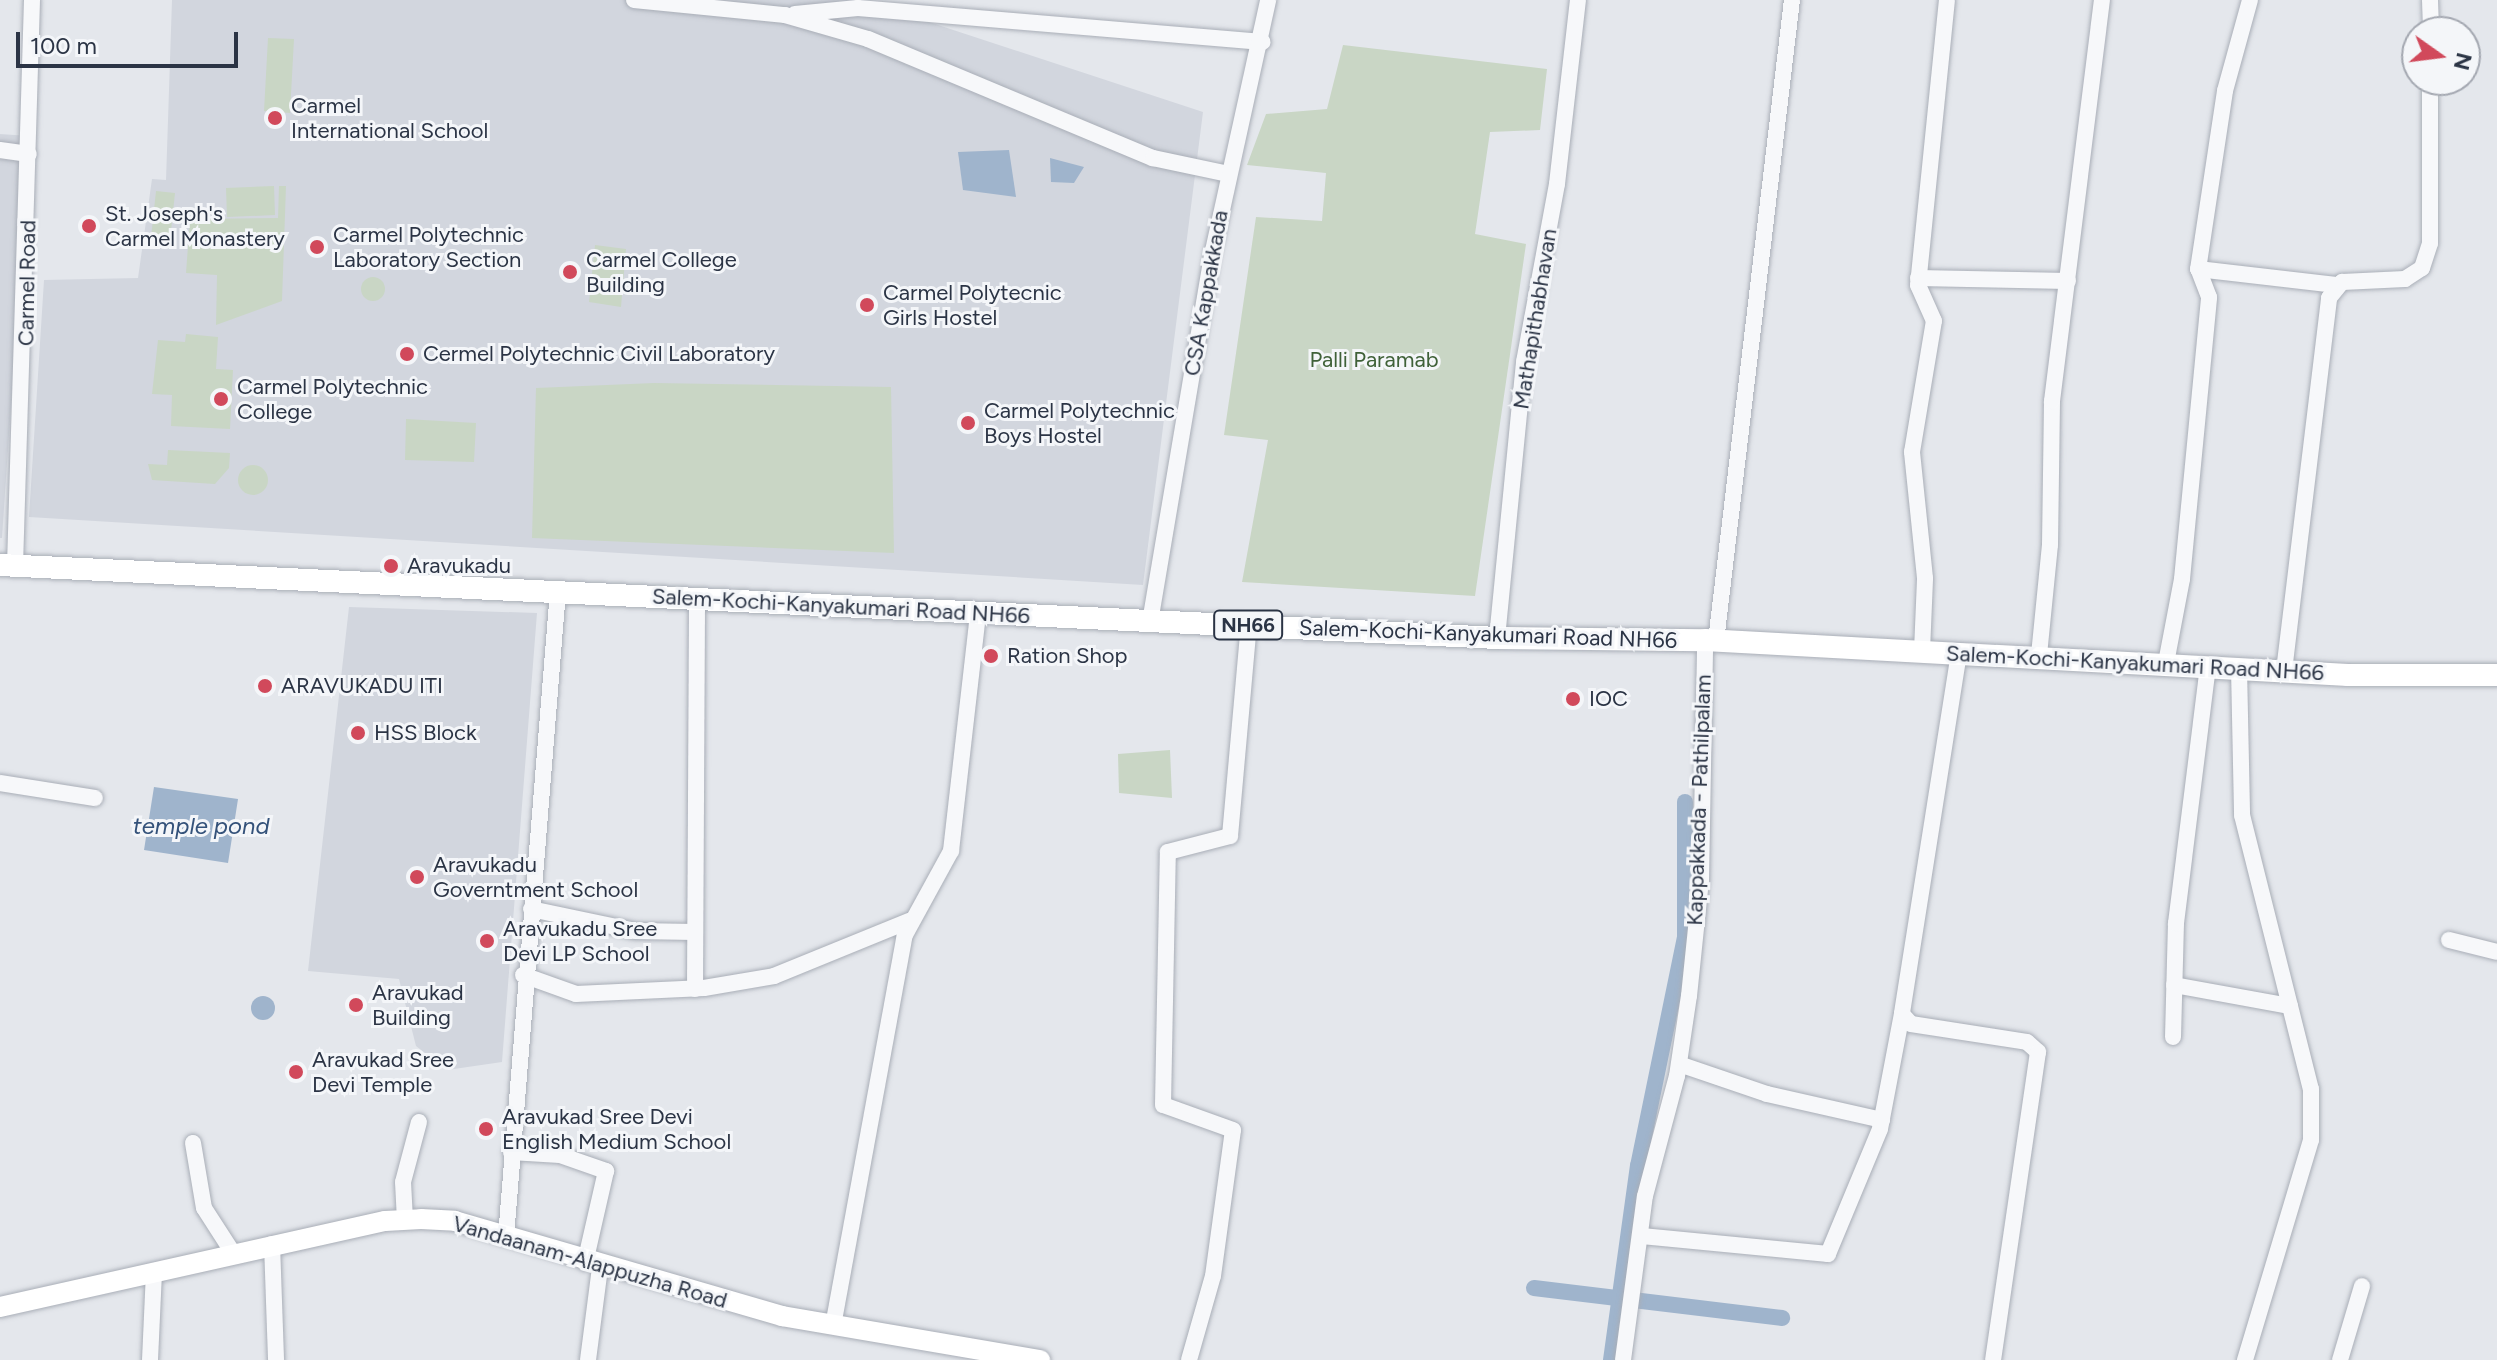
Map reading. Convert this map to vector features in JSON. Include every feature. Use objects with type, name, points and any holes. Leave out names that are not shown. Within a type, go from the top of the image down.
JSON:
[{"type":"highway","name":"Salem-Kochi-Kanyakumari Road NH66","points":[[7,566],[558,590],[978,615],[1497,638],[1710,640],[2039,655],[2284,671],[2497,675]]},
{"type":"main road","name":"Vandaanam-Alappuzha Road","points":[[0,1307],[272,1244],[405,1220],[455,1221],[593,1265],[833,1326],[1040,1360]]},
{"type":"street","name":"Carmel Road","points":[[7,566],[29,154],[32,0]]},
{"type":"street","points":[[634,0],[785,15],[934,60],[1153,158],[1228,174]]},
{"type":"street","points":[[785,15],[795,0]]},
{"type":"street","name":"CSA Kappakkada","points":[[1150,622],[1228,174],[1263,42],[1268,0]]},
{"type":"street","name":"Mathapithabhavan","points":[[1497,638],[1524,362],[1557,184],[1578,0]]},
{"type":"street","name":"Kappakkada - Pathilpalam","points":[[1623,1360],[1642,1236],[1679,1064],[1701,880],[1710,640],[1792,0]]},
{"type":"street","points":[[1922,651],[1925,578],[1912,452],[1934,321],[1918,278],[1947,0]]},
{"type":"street","points":[[2039,655],[2050,545],[2052,401],[2102,0]]},
{"type":"street","points":[[2166,663],[2182,579],[2206,343],[2209,297],[2198,269],[2225,91],[2250,0]]},
{"type":"street","points":[[785,15],[858,8],[1263,42]]},
{"type":"street","points":[[2198,269],[2336,285],[2405,279],[2422,268],[2430,243],[2430,96]]},
{"type":"street","points":[[0,150],[29,154]]},
{"type":"street","points":[[1918,278],[2068,281]]},
{"type":"street","points":[[2284,671],[2324,323],[2336,285]]},
{"type":"street","points":[[506,1237],[523,975],[558,590]]},
{"type":"street","points":[[695,989],[697,598]]},
{"type":"street","points":[[833,1326],[909,921],[951,851],[978,615]]},
{"type":"street","points":[[1189,1360],[1213,1276],[1233,1130],[1163,1105],[1168,852],[1230,836],[1249,625]]},
{"type":"street","points":[[1642,1236],[1828,1254],[1882,1120],[1902,1014],[1959,653]]},
{"type":"street","points":[[2173,1037],[2174,985],[2208,666]]},
{"type":"street","points":[[2239,668],[2242,815],[2311,1089],[2311,1140],[2245,1360]]},
{"type":"street","points":[[0,783],[95,798]]},
{"type":"street","points":[[531,909],[635,931],[695,932]]},
{"type":"street","points":[[523,975],[576,994],[695,989],[774,976],[909,921]]},
{"type":"street","points":[[2449,940],[2497,952]]},
{"type":"street","points":[[2174,985],[2290,1006]]},
{"type":"street","points":[[1902,1014],[1911,1024],[2027,1042],[2038,1052],[1993,1360]]},
{"type":"street","points":[[1679,1064],[1882,1120]]},
{"type":"street","points":[[405,1220],[403,1182],[419,1122]]},
{"type":"street","points":[[193,1143],[204,1208],[233,1253]]},
{"type":"street","points":[[511,1152],[560,1155],[606,1171],[593,1265],[588,1360]]},
{"type":"street","points":[[272,1244],[276,1360]]},
{"type":"street","points":[[150,1360],[154,1272]]},
{"type":"street","points":[[2340,1360],[2362,1286]]},
{"type":"shaded area","points":[[172,0],[862,0],[1203,112],[1143,585],[29,517],[44,280],[138,278],[152,179],[166,180]]},
{"type":"shaded area","points":[[0,134],[29,136],[2,538],[0,538]]},
{"type":"shaded area","name":"Aravukadu Governtment School","points":[[349,607],[537,613],[502,1062],[447,1070],[416,1046],[399,979],[308,971]]},
{"type":"green space","points":[[268,38],[294,39],[290,113],[264,111]]},
{"type":"green space","name":"Palli Paramab","points":[[1343,45],[1547,69],[1540,130],[1490,132],[1475,234],[1526,244],[1475,596],[1242,582],[1268,440],[1224,435],[1256,217],[1322,221],[1326,173],[1247,165],[1266,114],[1327,109]]},
{"type":"green space","points":[[274,186],[275,215],[227,217],[226,188]]},
{"type":"green space","points":[[279,186],[286,186],[282,301],[216,325],[217,275],[186,273],[190,219],[278,218]]},
{"type":"green space","points":[[156,191],[175,193],[170,240],[151,238]]},
{"type":"green space","points":[[595,245],[626,249],[621,307],[589,302]]},
{"type":"green space","points":[[373,277],[381,281],[385,289],[381,297],[373,301],[365,297],[361,289],[365,281]]},
{"type":"green space","points":[[186,334],[218,337],[216,369],[233,370],[230,429],[171,426],[172,395],[152,394],[158,340],[185,342]]},
{"type":"green space","points":[[654,383],[891,387],[894,553],[532,538],[536,388]]},
{"type":"green space","points":[[406,419],[476,423],[474,462],[405,460]]},
{"type":"green space","points":[[168,450],[230,453],[229,468],[215,484],[152,480],[148,464],[167,465]]},
{"type":"green space","points":[[253,465],[264,469],[268,480],[264,491],[253,495],[242,491],[238,480],[242,469]]},
{"type":"green space","points":[[1170,750],[1172,798],[1119,793],[1118,754]]},
{"type":"water","points":[[1009,150],[1016,197],[963,190],[958,152]]},
{"type":"water","points":[[1050,158],[1084,167],[1074,183],[1051,182]]},
{"type":"water","name":"temple pond","points":[[154,787],[238,799],[228,863],[144,850]]},
{"type":"water","points":[[263,996],[272,999],[275,1008],[272,1017],[263,1020],[254,1017],[251,1008],[254,999]]},
{"type":"waterway","points":[[1611,1360],[1638,1166],[1685,937],[1685,802]]},
{"type":"waterway","points":[[1534,1288],[1782,1318]]},
{"type":"place","name":"Carmel International School","points":[[275,118]]},
{"type":"place","name":"St. Joseph's Carmel Monastery","points":[[89,226]]},
{"type":"place","name":"Carmel Polytechnic Laboratory Section","points":[[317,247]]},
{"type":"place","name":"Carmel College Building","points":[[570,272]]},
{"type":"place","name":"Carmel Polytecnic Girls Hostel","points":[[867,305]]},
{"type":"place","name":"Cermel Polytechnic Civil Laboratory","points":[[407,354]]},
{"type":"place","name":"Carmel Polytechnic College","points":[[221,399]]},
{"type":"place","name":"Carmel Polytechnic Boys Hostel","points":[[968,423]]},
{"type":"place","name":"Aravukadu","points":[[391,566]]},
{"type":"place","name":"Ration Shop","points":[[991,656]]},
{"type":"place","name":"ARAVUKADU ITI","points":[[265,686]]},
{"type":"place","name":"IOC","points":[[1573,699]]},
{"type":"place","name":"HSS Block","points":[[358,733]]},
{"type":"place","name":"Aravukadu Governtment School","points":[[417,877]]},
{"type":"place","name":"Aravukadu Sree Devi LP School","points":[[487,941]]},
{"type":"place","name":"Aravukad Building","points":[[356,1005]]},
{"type":"place","name":"Aravukad Sree Devi Temple","points":[[296,1072]]},
{"type":"place","name":"Aravukad Sree Devi English Medium School","points":[[486,1129]]}]
